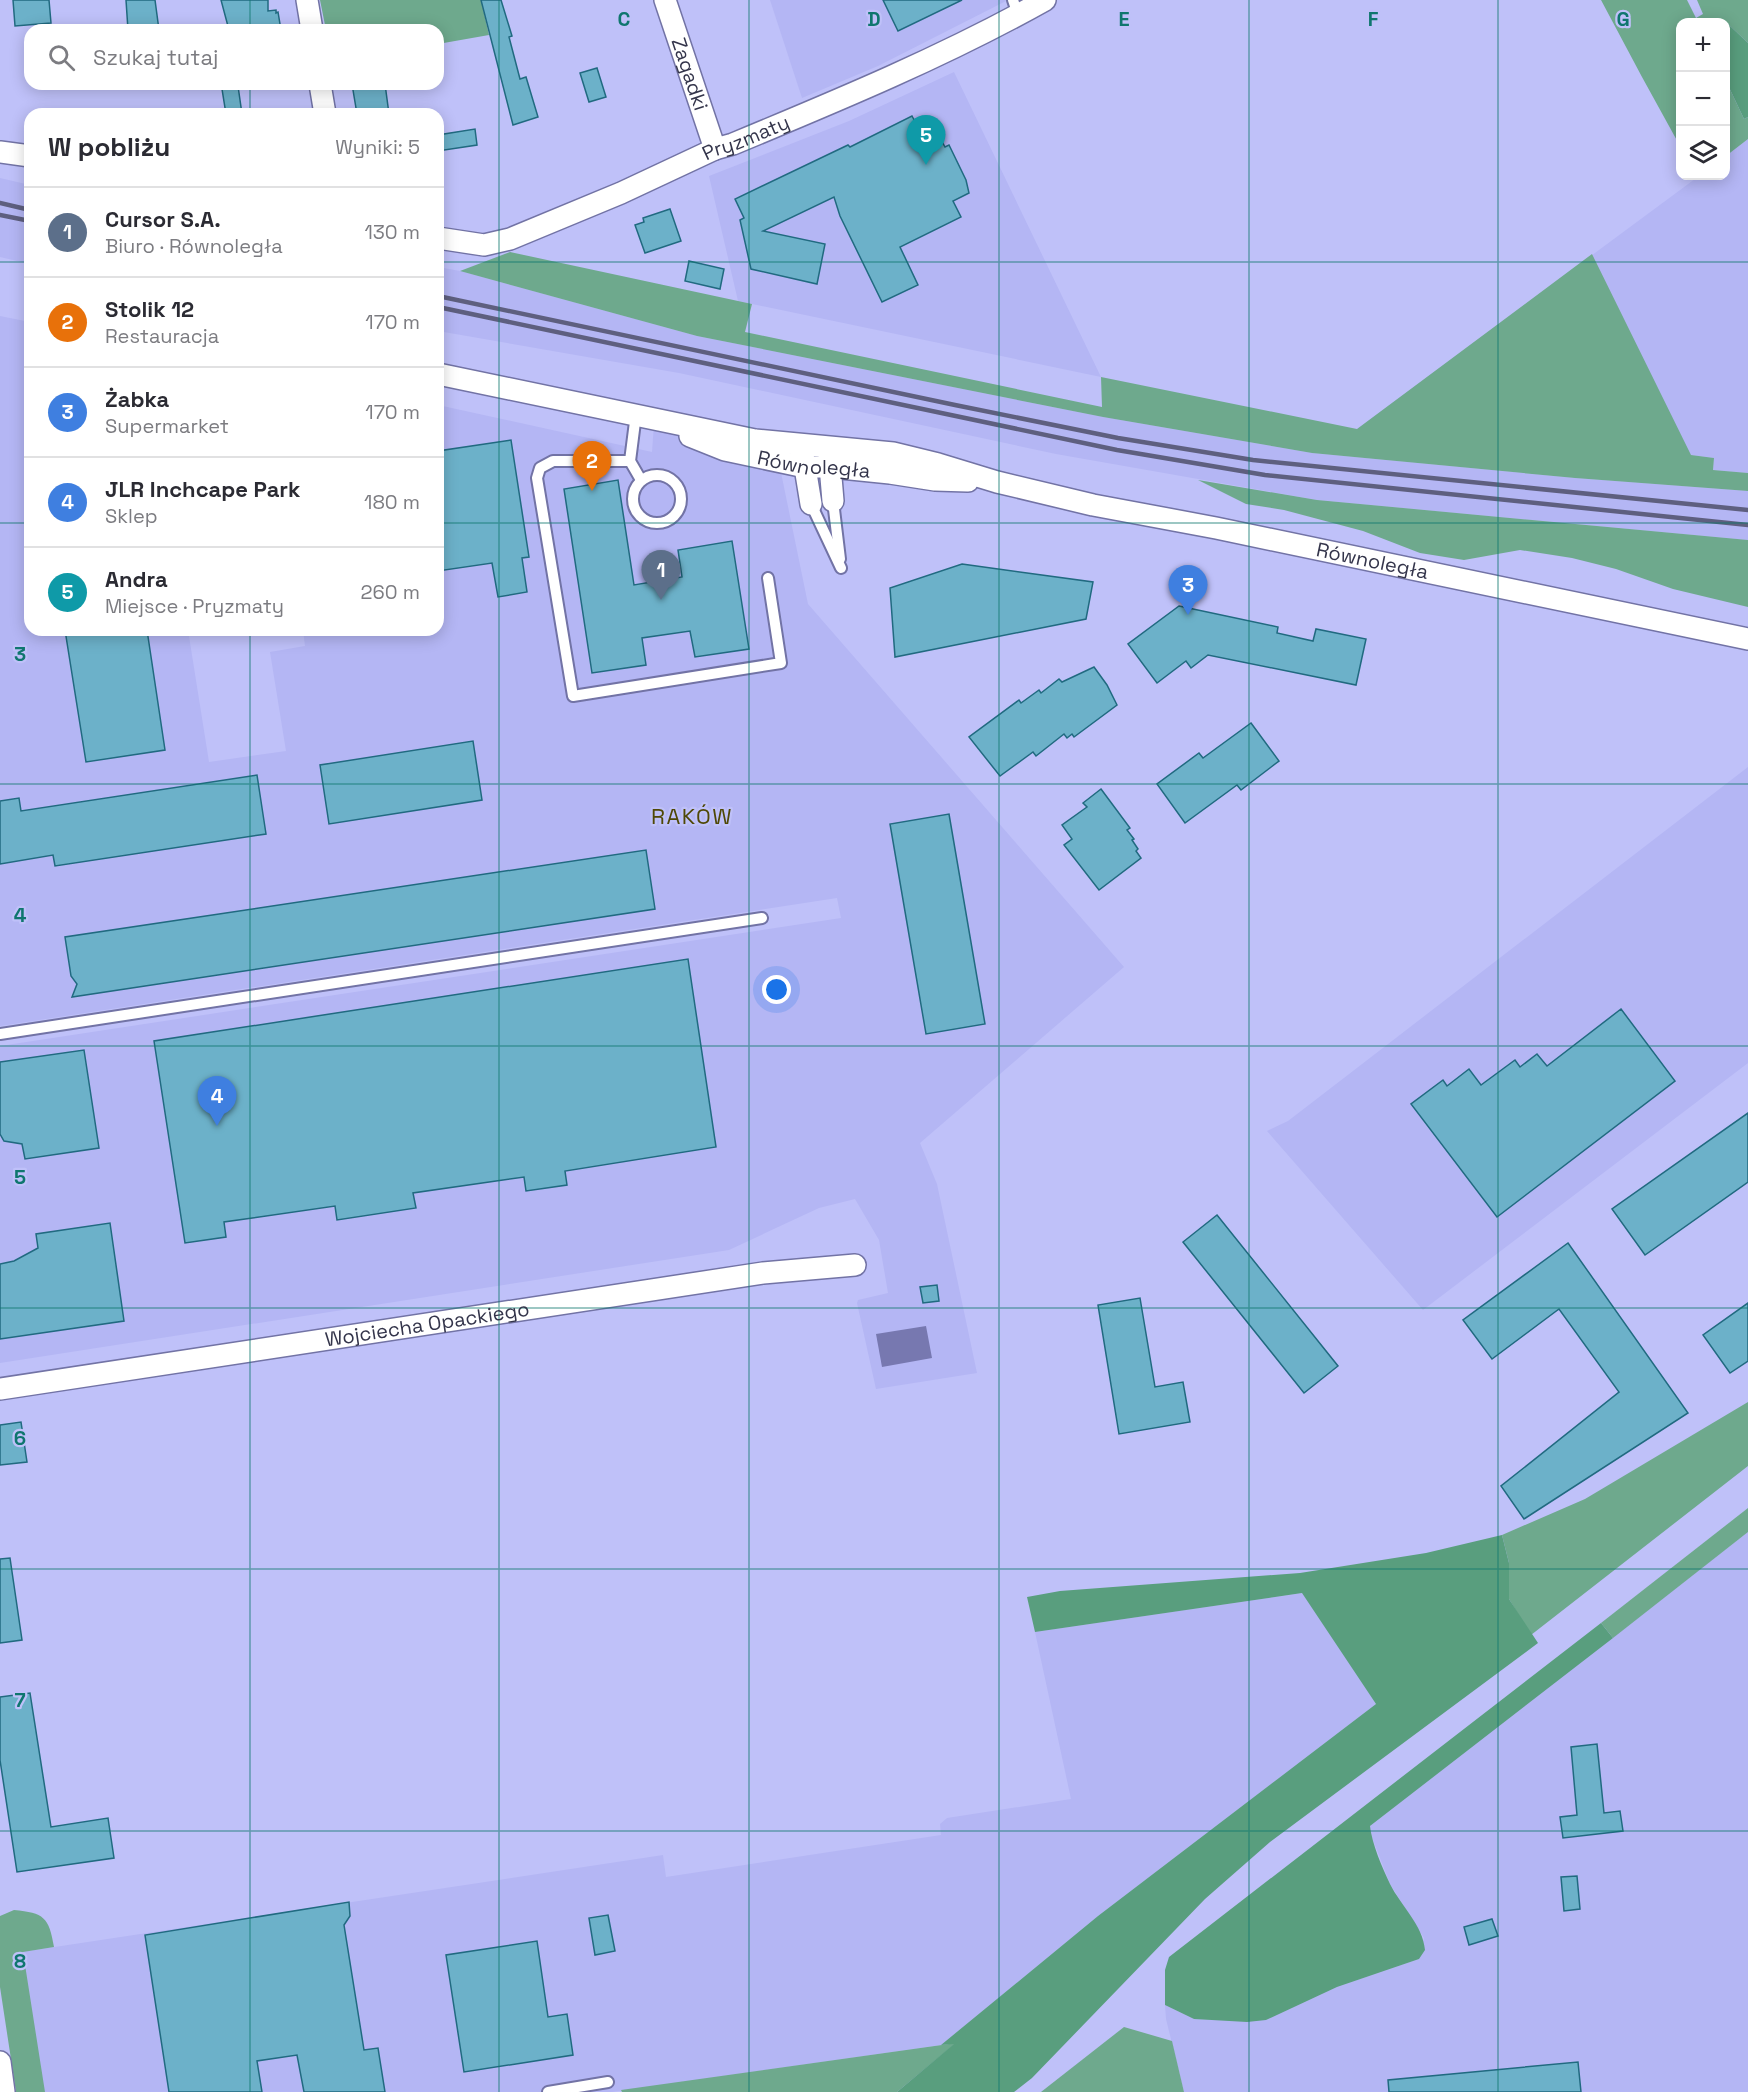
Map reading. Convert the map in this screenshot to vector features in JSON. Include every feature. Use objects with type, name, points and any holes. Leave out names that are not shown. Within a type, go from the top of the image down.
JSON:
[{"type":"street","points":[[307,0],[311,24]]},
{"type":"street","name":"Zagadki","points":[[665,0],[715,149]]},
{"type":"street","name":"Pryzmaty","points":[[444,239],[484,245],[510,239],[611,197],[715,149],[733,144],[847,97],[1015,8],[1045,0]]},
{"type":"street","points":[[321,90],[323,108]]},
{"type":"street","points":[[0,152],[24,155]]},
{"type":"street","name":"Równoległa","points":[[444,375],[755,440],[802,445],[829,457]]},
{"type":"street","name":"Równoległa","points":[[636,414],[725,450],[805,467],[829,457],[893,453],[997,482],[1093,505],[1216,528],[1748,639]]},
{"type":"street","points":[[802,445],[811,504]]},
{"type":"street","points":[[829,457],[833,501]]},
{"type":"street","name":"Wojciecha Opackiego","points":[[0,1389],[763,1273],[855,1265]]},
{"type":"street","points":[[0,2062],[4,2092]]},
{"type":"lane","points":[[636,414],[630,461],[641,480]]},
{"type":"lane","points":[[630,461],[553,461],[540,468],[537,478],[573,696],[781,663],[768,578]]},
{"type":"lane","points":[[656,474],[672,479],[681,493],[679,508],[675,515],[662,523],[654,523],[640,517],[632,502],[633,494],[641,480],[648,475],[656,474]]},
{"type":"lane","points":[[811,504],[841,568],[833,501]]},
{"type":"lane","points":[[0,1034],[762,918]]},
{"type":"lane","points":[[548,2092],[608,2082]]},
{"type":"shaded area","points":[[770,0],[1008,0],[878,66],[802,98]]},
{"type":"shaded area","points":[[954,72],[1101,377],[738,301],[709,176],[849,121]]},
{"type":"shaded area","points":[[1748,139],[1748,473],[1713,470],[1714,458],[1575,440],[1357,429],[1694,180],[1730,180],[1730,153]]},
{"type":"shaded area","points":[[0,178],[24,184],[24,263],[0,257]]},
{"type":"shaded area","points":[[444,268],[697,336],[1103,417],[1312,453],[1575,478],[1748,491],[1748,540],[1317,500],[1056,454],[679,373],[444,332]]},
{"type":"shaded area","points":[[0,316],[24,321],[24,636],[189,636],[209,762],[286,751],[270,652],[305,646],[304,636],[444,636],[444,406],[652,452],[654,424],[777,453],[808,604],[1124,967],[920,1143],[937,1184],[977,1373],[876,1389],[857,1303],[858,1300],[888,1293],[879,1240],[855,1199],[819,1208],[729,1250],[0,1363],[0,1046],[841,918],[837,898],[0,1026]]},
{"type":"shaded area","points":[[1748,767],[1748,1063],[1423,1310],[1267,1131],[1288,1121]]},
{"type":"shaded area","points":[[926,1326],[932,1358],[882,1367],[876,1334]]},
{"type":"shaded area","points":[[1748,1532],[1748,2092],[1184,2092],[1166,2019],[1165,2005],[1194,2019],[1266,2020],[1337,1987],[1419,1959],[1424,1938],[1390,1884],[1371,1835],[1370,1826]]},
{"type":"shaded area","points":[[1303,1593],[1376,1704],[1098,1916],[941,2045],[612,2092],[36,2092],[15,1953],[663,1855],[666,1877],[941,1835],[940,1824],[947,1818],[1071,1799],[1035,1632]]},
{"type":"green space","points":[[320,0],[481,0],[489,35],[444,43],[444,24],[325,24]]},
{"type":"green space","points":[[1601,0],[1687,0],[1696,18],[1676,18],[1676,139]]},
{"type":"green space","points":[[1697,0],[1748,0],[1748,43],[1730,26],[1730,18],[1696,18],[1703,14]]},
{"type":"green space","points":[[1730,26],[1748,43],[1748,117],[1744,119],[1730,89]]},
{"type":"green space","points":[[1730,89],[1744,119],[1748,117],[1748,139],[1730,153]]},
{"type":"green space","points":[[510,252],[752,304],[745,332],[1102,407],[1101,377],[1357,429],[1592,254],[1691,455],[1714,458],[1713,470],[1748,473],[1748,491],[1575,478],[1312,453],[1103,417],[697,336],[460,271]]},
{"type":"green space","points":[[1198,480],[1317,500],[1748,540],[1748,607],[1673,589],[1616,569],[1572,558],[1520,550],[1464,560],[1420,553],[1363,531],[1284,510],[1246,504]]},
{"type":"green space","points":[[1748,1402],[1748,1466],[1531,1635],[1509,1599],[1509,1563],[1502,1535],[1585,1499]]},
{"type":"green space","points":[[1748,1508],[1748,1532],[1613,1638],[1601,1623]]},
{"type":"green space","points":[[1502,1535],[1509,1563],[1509,1599],[1538,1643],[1270,1842],[1205,1899],[1032,2078],[1014,2092],[897,2092],[954,2044],[941,2045],[1098,1916],[1376,1704],[1302,1593],[1035,1632],[1027,1597],[1060,1591],[1300,1573],[1426,1553]]},
{"type":"green space","points":[[1601,1623],[1613,1638],[1370,1826],[1375,1848],[1390,1884],[1420,1932],[1425,1950],[1419,1959],[1337,1987],[1266,2020],[1247,2022],[1194,2019],[1165,2005],[1165,1970],[1169,1957]]},
{"type":"green space","points":[[14,1910],[32,1913],[43,1918],[50,1929],[54,1947],[23,1952],[45,2092],[16,2092],[0,1987],[0,1916]]},
{"type":"green space","points":[[1124,2027],[1172,2041],[1184,2092],[1041,2092]]},
{"type":"green space","points":[[956,2043],[897,2092],[622,2092],[621,2090]]},
{"type":"building","points":[[13,0],[49,0],[51,23],[15,26]]},
{"type":"building","points":[[126,0],[155,0],[158,24],[128,24]]},
{"type":"building","points":[[221,0],[268,0],[268,11],[278,12],[280,24],[227,24]]},
{"type":"building","points":[[481,0],[501,0],[512,36],[509,37],[520,79],[526,77],[538,117],[513,125]]},
{"type":"building","points":[[883,0],[962,0],[898,31]]},
{"type":"building","points":[[597,68],[606,97],[589,102],[580,73]]},
{"type":"building","points":[[222,90],[239,90],[241,108],[225,108]]},
{"type":"building","points":[[353,90],[386,90],[388,108],[356,108]]},
{"type":"building","points":[[912,116],[918,127],[931,121],[945,147],[949,145],[966,180],[969,193],[953,201],[961,217],[900,247],[918,285],[882,302],[840,216],[834,197],[763,231],[825,244],[817,284],[751,269],[740,220],[744,218],[735,199]]},
{"type":"building","points":[[475,129],[477,145],[444,150],[444,134]]},
{"type":"building","points":[[670,209],[681,241],[645,253],[635,225],[644,222],[643,218]]},
{"type":"building","points":[[689,261],[724,269],[720,289],[685,281]]},
{"type":"building","points":[[511,440],[529,557],[522,558],[527,592],[498,597],[492,563],[444,570],[444,450]]},
{"type":"building","points":[[618,480],[634,585],[682,577],[678,550],[732,541],[749,649],[695,657],[690,631],[642,638],[646,665],[592,673],[564,489]]},
{"type":"building","points":[[962,564],[1093,582],[1086,619],[895,657],[890,588]]},
{"type":"building","points":[[1179,606],[1278,627],[1277,633],[1313,641],[1316,629],[1366,639],[1356,685],[1208,655],[1191,668],[1186,661],[1157,683],[1128,644]]},
{"type":"building","points":[[66,636],[148,636],[165,750],[86,762]]},
{"type":"building","points":[[1094,667],[1107,685],[1117,705],[1074,737],[1072,734],[1067,738],[1064,734],[1036,756],[1033,752],[1000,776],[969,737],[1019,700],[1021,703],[1039,690],[1041,693],[1059,679],[1062,682]]},
{"type":"building","points":[[1251,723],[1279,761],[1241,790],[1237,785],[1185,823],[1157,784],[1199,753],[1203,758]]},
{"type":"building","points":[[473,741],[482,800],[329,824],[320,765]]},
{"type":"building","points":[[257,775],[266,834],[55,866],[53,855],[0,864],[0,801],[19,798],[21,811]]},
{"type":"building","points":[[1101,789],[1130,828],[1127,830],[1134,839],[1132,840],[1138,849],[1136,851],[1141,858],[1099,890],[1064,845],[1072,839],[1062,825],[1087,807],[1083,803]]},
{"type":"building","points":[[949,814],[985,1024],[926,1034],[890,824]]},
{"type":"building","points":[[646,850],[655,909],[72,997],[77,984],[71,976],[65,937]]},
{"type":"building","points":[[688,959],[716,1147],[565,1171],[567,1185],[526,1191],[524,1177],[413,1193],[416,1208],[337,1220],[335,1206],[224,1222],[226,1237],[185,1243],[154,1041]]},
{"type":"building","points":[[1621,1009],[1675,1081],[1497,1217],[1411,1104],[1443,1080],[1447,1086],[1469,1069],[1481,1085],[1515,1060],[1520,1067],[1537,1054],[1547,1066]]},
{"type":"building","points":[[84,1050],[99,1148],[25,1159],[22,1144],[4,1141],[0,1134],[0,1062]]},
{"type":"building","points":[[1748,1113],[1748,1182],[1645,1255],[1612,1209]]},
{"type":"building","points":[[1217,1215],[1338,1366],[1304,1393],[1183,1242]]},
{"type":"building","points":[[110,1223],[124,1321],[0,1339],[0,1264],[14,1261],[38,1248],[36,1234]]},
{"type":"building","points":[[1568,1243],[1688,1413],[1524,1519],[1501,1486],[1619,1392],[1559,1309],[1492,1359],[1463,1320]]},
{"type":"building","points":[[937,1285],[939,1301],[923,1303],[920,1287]]},
{"type":"building","points":[[1140,1298],[1155,1387],[1183,1382],[1190,1422],[1119,1434],[1098,1305]]},
{"type":"building","points":[[1748,1303],[1748,1361],[1730,1373],[1703,1335]]},
{"type":"building","points":[[21,1422],[27,1462],[0,1465],[0,1425]]},
{"type":"building","points":[[10,1558],[22,1640],[0,1643],[0,1559]]},
{"type":"building","points":[[30,1693],[51,1827],[108,1818],[114,1858],[17,1872],[0,1760],[0,1697]]},
{"type":"building","points":[[1597,1744],[1604,1813],[1620,1811],[1623,1831],[1563,1838],[1560,1817],[1577,1815],[1571,1747]]},
{"type":"building","points":[[1577,1876],[1580,1909],[1564,1911],[1561,1877]]},
{"type":"building","points":[[349,1902],[350,1916],[344,1925],[364,2050],[378,2048],[385,2092],[304,2092],[297,2055],[257,2061],[262,2092],[169,2092],[145,1935]]},
{"type":"building","points":[[608,1915],[615,1951],[595,1955],[589,1918]]},
{"type":"building","points":[[1492,1919],[1498,1936],[1469,1945],[1464,1927]]},
{"type":"building","points":[[537,1941],[548,2017],[567,2014],[573,2055],[464,2072],[446,1955]]},
{"type":"building","points":[[1578,2062],[1581,2092],[1389,2092],[1388,2080]]},
{"type":"railway","points":[[0,203],[24,209]]},
{"type":"railway","points":[[0,215],[24,220]]},
{"type":"railway","points":[[444,297],[1118,438],[1253,460],[1748,510]]},
{"type":"railway","points":[[444,308],[1117,450],[1265,475],[1748,525]]},
{"type":"place","name":"Andra","points":[[926,165]]},
{"type":"place","name":"Stolik 12","points":[[592,491]]},
{"type":"place","name":"Cursor S.A.","points":[[661,600]]},
{"type":"place","name":"Żabka","points":[[1188,615]]},
{"type":"place","name":"JLR Inchcape Park","points":[[217,1126]]},
{"type":"district","name":"RAKÓW","points":[[692,816]]}]
